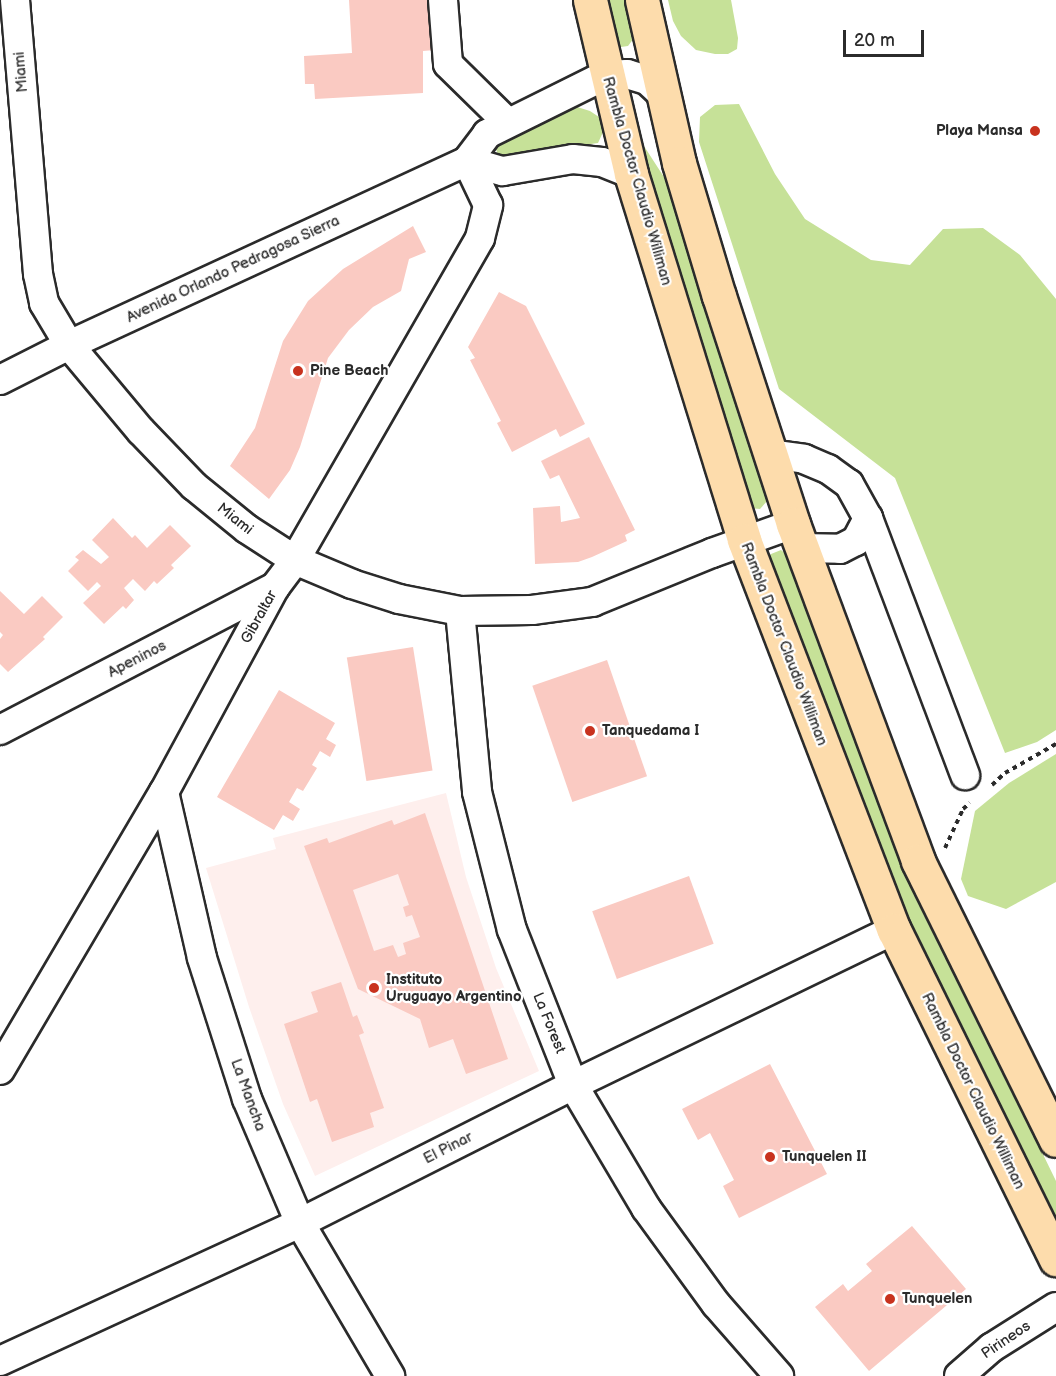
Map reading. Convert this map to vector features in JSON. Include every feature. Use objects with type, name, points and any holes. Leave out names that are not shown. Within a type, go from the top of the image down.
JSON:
[{"type":"main road","name":"Rambla Doctor Claudio Williman","points":[[590,0],[631,174],[744,540],[894,930],[1056,1259]]},
{"type":"main road","points":[[642,0],[680,163],[797,536],[918,861],[1056,1140]]},
{"type":"street","name":"Miami","points":[[15,0],[38,274],[44,303],[69,345],[141,431],[194,486],[247,529],[295,560],[399,599],[460,611],[532,610],[592,602],[744,540],[797,536],[840,549],[856,541],[868,518]]},
{"type":"street","points":[[443,0],[448,64],[508,123]]},
{"type":"street","name":"Avenida Orlando Pedragosa Sierra","points":[[0,380],[69,345],[467,161],[487,134],[606,75],[627,74],[647,80],[665,97]]},
{"type":"street","points":[[467,161],[503,171],[573,159],[602,162],[631,174]]},
{"type":"street","name":"Gibraltar","points":[[0,1070],[164,792],[275,587],[295,560],[480,238],[488,205],[467,161]]},
{"type":"street","points":[[770,454],[804,459],[828,469],[849,484],[868,518],[975,788]]},
{"type":"street","name":"Apeninos","points":[[0,730],[275,587]]},
{"type":"street","name":"La Forest","points":[[460,611],[477,792],[512,930],[573,1085],[646,1208],[717,1304],[779,1376]]},
{"type":"street","name":"La Mancha","points":[[164,792],[202,958],[247,1099],[300,1224],[390,1376]]},
{"type":"street","name":"El Pinar","points":[[0,1361],[300,1224],[573,1085],[894,930]]},
{"type":"street","name":"Pirineos","points":[[959,1376],[991,1348],[1056,1307]]},
{"type":"path","points":[[963,809],[975,788],[1056,744]]},
{"type":"shaded area","name":"Instituto Uruguayo Argentino","points":[[446,793],[466,877],[496,968],[539,1071],[315,1176],[283,1104],[249,1007],[206,868],[276,849],[273,838]]},
{"type":"green space","points":[[606,0],[625,0],[634,38],[628,46],[621,47],[615,43]]},
{"type":"green space","points":[[668,0],[731,0],[738,38],[737,49],[728,54],[696,50],[681,36],[673,21]]},
{"type":"green space","points":[[632,99],[642,143],[673,191],[706,307],[767,501],[760,509],[749,508],[652,191],[628,100]]},
{"type":"green space","points":[[739,104],[775,174],[805,219],[871,260],[910,265],[943,229],[983,228],[1020,255],[1056,299],[1056,730],[1037,742],[1005,753],[895,478],[779,389],[699,142],[700,117],[715,105]]},
{"type":"green space","points":[[574,106],[590,111],[599,117],[604,130],[598,143],[499,157],[495,147]]},
{"type":"green space","points":[[781,550],[787,555],[922,906],[1056,1181],[1056,1227],[904,913],[767,560],[771,554]]},
{"type":"green space","points":[[1056,754],[1056,882],[1006,909],[968,896],[961,879],[975,811],[1009,783]]},
{"type":"building","points":[[349,0],[458,0],[460,48],[423,51],[423,93],[315,99],[314,84],[305,84],[304,56],[352,53]]},
{"type":"building","name":"Pine Beach","points":[[413,226],[426,252],[409,259],[401,291],[373,307],[349,330],[328,358],[300,447],[290,470],[269,499],[230,466],[255,428],[283,341],[308,301],[343,269]]},
{"type":"building","points":[[499,292],[526,306],[585,424],[560,437],[556,429],[512,452],[497,423],[501,421],[470,360],[475,358],[468,347]]},
{"type":"building","points":[[589,437],[635,530],[625,535],[627,541],[578,562],[535,564],[533,508],[560,506],[561,522],[580,518],[559,475],[550,479],[541,461]]},
{"type":"building","points":[[113,518],[132,538],[135,535],[147,548],[170,525],[191,546],[171,565],[174,568],[157,584],[154,581],[145,591],[133,579],[124,588],[134,600],[126,609],[123,606],[104,624],[83,603],[101,586],[97,582],[88,591],[68,571],[79,560],[75,557],[83,550],[101,564],[109,557],[92,540]]},
{"type":"building","points":[[0,591],[24,614],[42,596],[63,617],[43,637],[45,639],[8,672],[0,664],[0,639],[3,635],[0,632]]},
{"type":"building","points":[[413,647],[433,770],[366,781],[347,657]]},
{"type":"building","name":"Tanquedama I","points":[[607,660],[647,776],[572,802],[532,686]]},
{"type":"building","points":[[279,690],[335,723],[326,739],[336,745],[330,757],[320,751],[312,765],[317,768],[303,791],[297,788],[289,802],[300,809],[293,821],[283,815],[274,830],[217,797]]},
{"type":"building","points":[[425,813],[508,1059],[466,1074],[453,1039],[429,1048],[420,1019],[358,989],[304,846],[327,838],[329,843],[392,820],[394,825]],"holes":[[[398,874],[409,905],[403,907],[406,917],[412,915],[420,937],[403,943],[406,954],[398,957],[393,945],[374,951],[353,890]]]},
{"type":"building","points":[[689,876],[714,944],[617,979],[592,911]]},
{"type":"building","points":[[341,982],[353,1017],[357,1015],[364,1033],[359,1035],[384,1108],[370,1113],[374,1127],[332,1142],[317,1099],[310,1102],[284,1024],[318,1012],[311,992]]},
{"type":"building","name":"Tunquelen II","points":[[770,1064],[827,1174],[739,1218],[723,1186],[734,1180],[710,1133],[698,1140],[682,1109]]},
{"type":"building","name":"Tunquelen","points":[[912,1226],[966,1289],[869,1371],[815,1307],[843,1284],[848,1291],[872,1271],[866,1264]]},
{"type":"place","name":"Playa Mansa","points":[[1035,131]]},
{"type":"place","name":"Pine Beach","points":[[298,371]]},
{"type":"place","name":"Tanquedama I","points":[[590,731]]},
{"type":"place","name":"Instituto Uruguayo Argentino","points":[[374,988]]},
{"type":"place","name":"Tunquelen II","points":[[770,1157]]},
{"type":"place","name":"Tunquelen","points":[[890,1299]]}]
